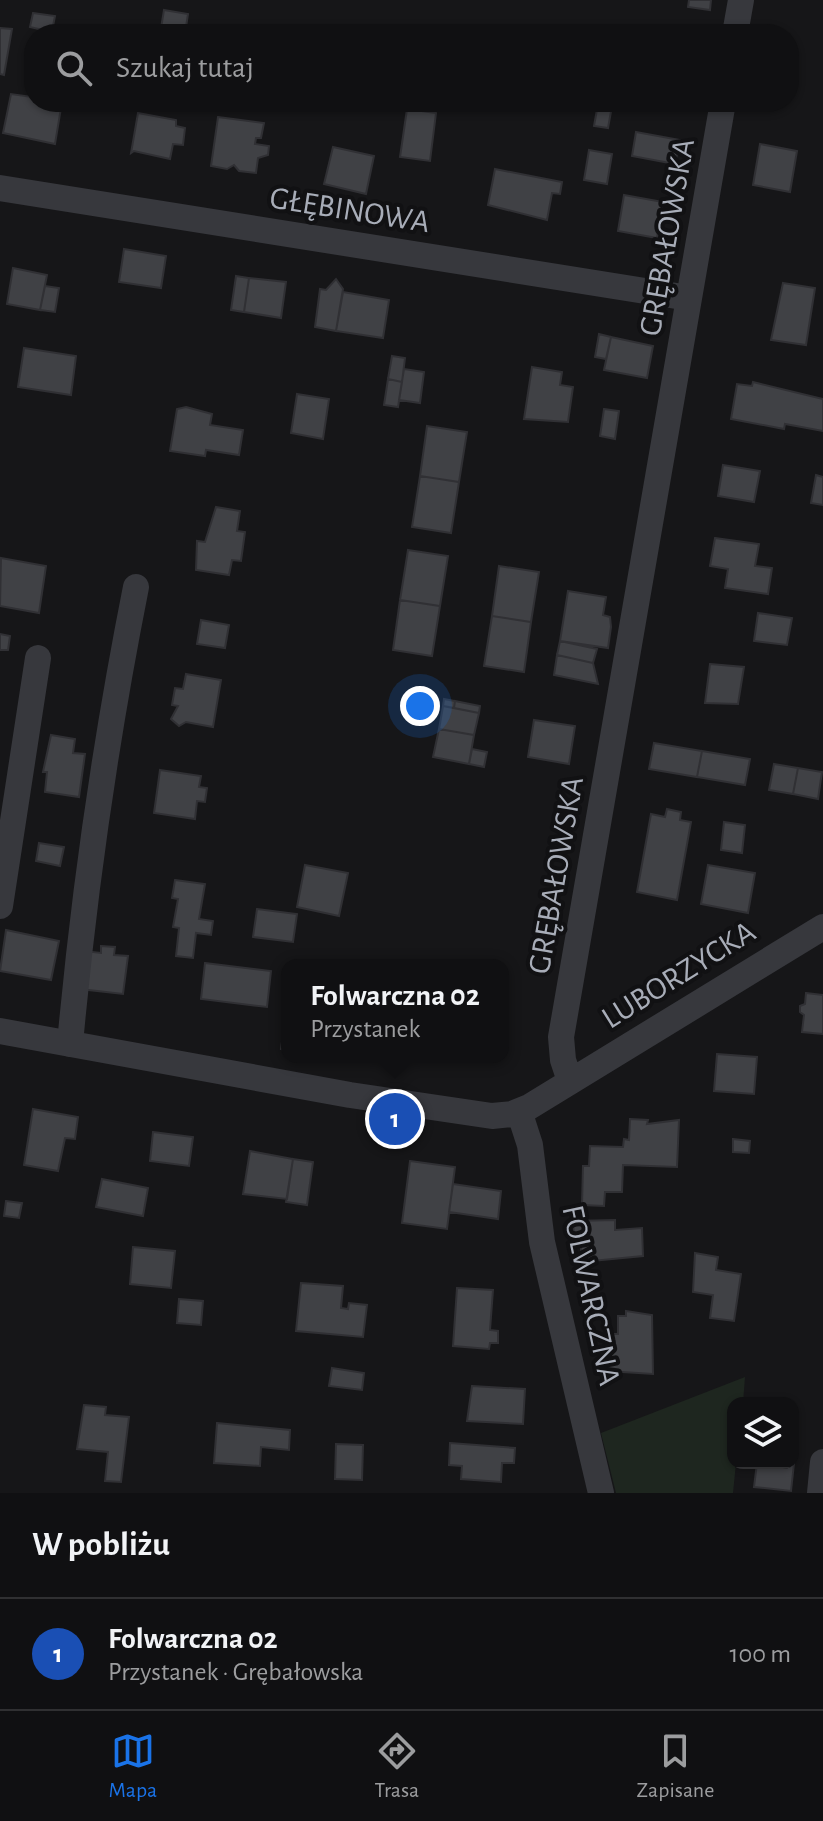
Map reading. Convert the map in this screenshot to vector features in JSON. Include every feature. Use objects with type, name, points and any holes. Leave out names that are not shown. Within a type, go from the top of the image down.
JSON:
[{"type":"street","points":[[737,24],[741,0]]},
{"type":"street","name":"GRĘBAŁOWSKA","points":[[570,1081],[563,1060],[561,1037],[721,112]]},
{"type":"street","name":"GŁĘBINOWA","points":[[0,188],[689,298]]},
{"type":"street","points":[[70,1044],[79,943],[110,721],[136,587]]},
{"type":"street","points":[[0,906],[38,658]]},
{"type":"street","name":"LUBORZYCKA","points":[[570,1081],[823,927]]},
{"type":"street","points":[[0,1031],[408,1104],[492,1116],[519,1111],[570,1081]]},
{"type":"street","name":"FOLWARCZNA","points":[[519,1111],[530,1145],[542,1242],[601,1493]]},
{"type":"street","points":[[820,1493],[823,1462]]},
{"type":"shaded area","points":[[745,1377],[743,1397],[727,1397],[727,1469],[735,1469],[733,1493],[616,1493],[601,1433]]},
{"type":"building","points":[[689,0],[711,0],[710,10],[688,7]]},
{"type":"building","points":[[164,10],[188,14],[186,24],[162,24]]},
{"type":"building","points":[[33,13],[55,16],[53,24],[31,24]]},
{"type":"building","points":[[0,28],[12,29],[4,75],[0,74]]},
{"type":"building","points":[[11,94],[24,96],[24,112],[60,112],[55,144],[3,133]]},
{"type":"building","points":[[407,112],[436,113],[430,161],[400,157]]},
{"type":"building","points":[[597,112],[611,112],[608,128],[594,126]]},
{"type":"building","points":[[138,113],[176,120],[176,126],[185,128],[183,145],[173,144],[170,159],[134,151],[131,153]]},
{"type":"building","points":[[218,117],[264,123],[261,138],[256,138],[255,144],[269,146],[268,155],[258,158],[256,173],[239,171],[234,165],[227,169],[211,166]]},
{"type":"building","points":[[636,132],[680,140],[675,164],[632,156]]},
{"type":"building","points":[[760,144],[797,151],[790,192],[753,185]]},
{"type":"building","points":[[333,147],[374,156],[366,194],[324,184]]},
{"type":"building","points":[[589,150],[612,154],[607,184],[584,180]]},
{"type":"building","points":[[495,169],[562,182],[560,194],[552,193],[547,220],[488,205]]},
{"type":"building","points":[[624,195],[663,202],[657,238],[618,231]]},
{"type":"building","points":[[124,249],[166,256],[161,288],[119,282]]},
{"type":"building","points":[[13,268],[47,275],[40,310],[7,304]]},
{"type":"building","points":[[236,276],[249,278],[244,312],[231,310]]},
{"type":"building","points":[[249,278],[286,282],[281,318],[244,312]]},
{"type":"building","points":[[336,279],[343,289],[336,331],[315,327],[320,289],[326,290]]},
{"type":"building","points":[[783,283],[815,288],[806,345],[771,340]]},
{"type":"building","points":[[45,286],[59,288],[55,312],[40,310]]},
{"type":"building","points":[[343,292],[389,300],[383,338],[336,331]]},
{"type":"building","points":[[599,334],[611,337],[606,359],[595,357]]},
{"type":"building","points":[[611,337],[653,346],[647,378],[604,370]]},
{"type":"building","points":[[24,348],[76,356],[71,395],[18,387]]},
{"type":"building","points":[[392,356],[405,358],[402,382],[388,379]]},
{"type":"building","points":[[532,367],[562,372],[560,385],[573,387],[568,422],[524,419]]},
{"type":"building","points":[[404,369],[424,372],[420,403],[399,400]]},
{"type":"building","points":[[388,379],[402,382],[398,407],[384,405]]},
{"type":"building","points":[[753,382],[823,399],[823,431],[785,424],[784,429],[731,419],[737,384],[752,386]]},
{"type":"building","points":[[297,394],[329,399],[323,439],[291,433]]},
{"type":"building","points":[[186,407],[212,414],[210,425],[243,430],[239,455],[206,450],[205,456],[170,451],[177,409]]},
{"type":"building","points":[[604,409],[619,411],[615,439],[600,436]]},
{"type":"building","points":[[427,426],[467,432],[459,482],[420,476]]},
{"type":"building","points":[[723,465],[760,471],[754,502],[718,496]]},
{"type":"building","points":[[816,475],[823,477],[823,505],[811,503]]},
{"type":"building","points":[[420,476],[459,482],[451,533],[412,527]]},
{"type":"building","points":[[216,507],[240,511],[237,531],[245,532],[241,561],[232,560],[229,575],[196,570],[197,541],[205,542]]},
{"type":"building","points":[[715,538],[759,544],[755,566],[772,568],[768,594],[725,588],[728,569],[710,566]]},
{"type":"building","points":[[408,550],[448,556],[440,606],[400,600]]},
{"type":"building","points":[[1,558],[46,566],[39,613],[0,606]]},
{"type":"building","points":[[499,566],[539,572],[531,622],[492,616]]},
{"type":"building","points":[[568,591],[606,597],[603,615],[610,617],[611,627],[608,648],[560,641]]},
{"type":"building","points":[[400,600],[440,606],[432,656],[393,650]]},
{"type":"building","points":[[758,613],[792,618],[787,645],[754,641]]},
{"type":"building","points":[[492,616],[531,622],[524,672],[484,666]]},
{"type":"building","points":[[201,620],[229,625],[225,648],[197,644]]},
{"type":"building","points":[[0,634],[10,636],[8,650],[0,650]]},
{"type":"building","points":[[560,641],[597,649],[593,663],[557,655]]},
{"type":"building","points":[[557,655],[593,663],[598,684],[554,675]]},
{"type":"building","points":[[710,664],[744,667],[738,704],[705,703]]},
{"type":"building","points":[[186,674],[221,680],[213,727],[186,722],[179,726],[171,719],[178,706],[172,705],[175,688],[183,689]]},
{"type":"building","points":[[444,699],[455,701],[454,708],[443,706]]},
{"type":"building","points":[[455,701],[480,706],[479,713],[454,708]]},
{"type":"building","points":[[443,706],[479,713],[474,735],[439,729]]},
{"type":"building","points":[[534,720],[575,726],[569,764],[528,757]]},
{"type":"building","points":[[439,729],[474,735],[469,764],[433,757]]},
{"type":"building","points":[[51,735],[75,739],[73,753],[85,754],[79,797],[45,792],[47,772],[43,772]]},
{"type":"building","points":[[654,743],[702,751],[697,777],[649,769]]},
{"type":"building","points":[[472,749],[487,752],[484,767],[469,764]]},
{"type":"building","points":[[702,751],[750,759],[745,785],[697,777]]},
{"type":"building","points":[[774,764],[798,768],[793,794],[769,790]]},
{"type":"building","points":[[798,768],[822,772],[818,799],[793,794]]},
{"type":"building","points":[[160,770],[201,776],[199,787],[207,788],[205,802],[197,801],[195,819],[154,813]]},
{"type":"building","points":[[667,809],[681,812],[680,820],[691,822],[677,900],[637,892],[651,814],[665,817]]},
{"type":"building","points":[[724,822],[745,825],[742,853],[721,850]]},
{"type":"building","points":[[39,843],[64,847],[60,866],[36,861]]},
{"type":"building","points":[[305,865],[348,873],[339,916],[297,907]]},
{"type":"building","points":[[708,865],[755,873],[748,913],[701,904]]},
{"type":"building","points":[[175,880],[205,884],[199,919],[213,921],[211,935],[196,933],[193,958],[176,956],[179,928],[173,927],[178,899],[172,898]]},
{"type":"building","points":[[257,909],[297,914],[293,942],[253,937]]},
{"type":"building","points":[[6,930],[59,941],[51,980],[0,971]]},
{"type":"building","points":[[101,946],[115,947],[114,955],[128,956],[123,994],[80,989],[84,951],[101,953]]},
{"type":"building","points":[[205,963],[271,971],[267,1007],[201,999]]},
{"type":"building","points":[[806,993],[823,995],[823,1034],[802,1032],[804,1015],[800,1012],[800,1006],[805,1004]]},
{"type":"building","points":[[717,1054],[757,1057],[754,1094],[714,1091]]},
{"type":"building","points":[[33,1109],[78,1117],[75,1139],[65,1138],[58,1171],[24,1165]]},
{"type":"building","points":[[630,1119],[648,1120],[647,1124],[679,1120],[677,1167],[623,1165],[622,1192],[605,1192],[604,1206],[582,1205],[583,1166],[589,1166],[590,1146],[623,1147],[624,1139],[629,1140]]},
{"type":"building","points":[[153,1132],[193,1137],[189,1166],[150,1161]]},
{"type":"building","points":[[733,1139],[750,1141],[749,1153],[733,1152]]},
{"type":"building","points":[[250,1151],[293,1159],[287,1199],[243,1194]]},
{"type":"building","points":[[293,1159],[313,1162],[307,1205],[286,1202]]},
{"type":"building","points":[[410,1161],[455,1167],[447,1229],[402,1223]]},
{"type":"building","points":[[102,1179],[148,1188],[143,1216],[96,1207]]},
{"type":"building","points":[[453,1184],[501,1191],[498,1219],[449,1212]]},
{"type":"building","points":[[6,1201],[22,1203],[19,1218],[4,1216]]},
{"type":"building","points":[[615,1220],[615,1230],[642,1228],[643,1256],[582,1262],[580,1237],[574,1238],[573,1221]]},
{"type":"building","points":[[133,1247],[175,1251],[171,1288],[130,1284]]},
{"type":"building","points":[[695,1253],[718,1257],[716,1270],[741,1274],[734,1321],[710,1318],[713,1295],[693,1292]]},
{"type":"building","points":[[301,1283],[343,1286],[341,1308],[348,1309],[349,1303],[367,1305],[363,1337],[296,1331]]},
{"type":"building","points":[[457,1288],[493,1290],[490,1330],[498,1331],[498,1343],[490,1343],[489,1349],[453,1346]]},
{"type":"building","points":[[179,1299],[203,1301],[201,1325],[177,1323]]},
{"type":"building","points":[[626,1311],[652,1315],[653,1374],[607,1371],[606,1334],[618,1334],[618,1316],[626,1316]]},
{"type":"building","points":[[332,1368],[364,1373],[362,1390],[329,1386]]},
{"type":"building","points":[[472,1386],[525,1389],[523,1424],[467,1421]]},
{"type":"building","points":[[84,1405],[106,1407],[105,1415],[129,1417],[121,1482],[105,1481],[108,1452],[77,1449]]},
{"type":"building","points":[[217,1423],[290,1430],[289,1450],[261,1447],[260,1466],[214,1463]]},
{"type":"building","points":[[450,1443],[515,1448],[514,1463],[502,1463],[501,1482],[461,1479],[462,1466],[449,1465]]},
{"type":"building","points":[[336,1444],[363,1445],[362,1480],[335,1479]]},
{"type":"building","points":[[756,1469],[793,1469],[791,1491],[754,1487]]},
{"type":"place","name":"Folwarczna 02","points":[[395,1119]]}]
